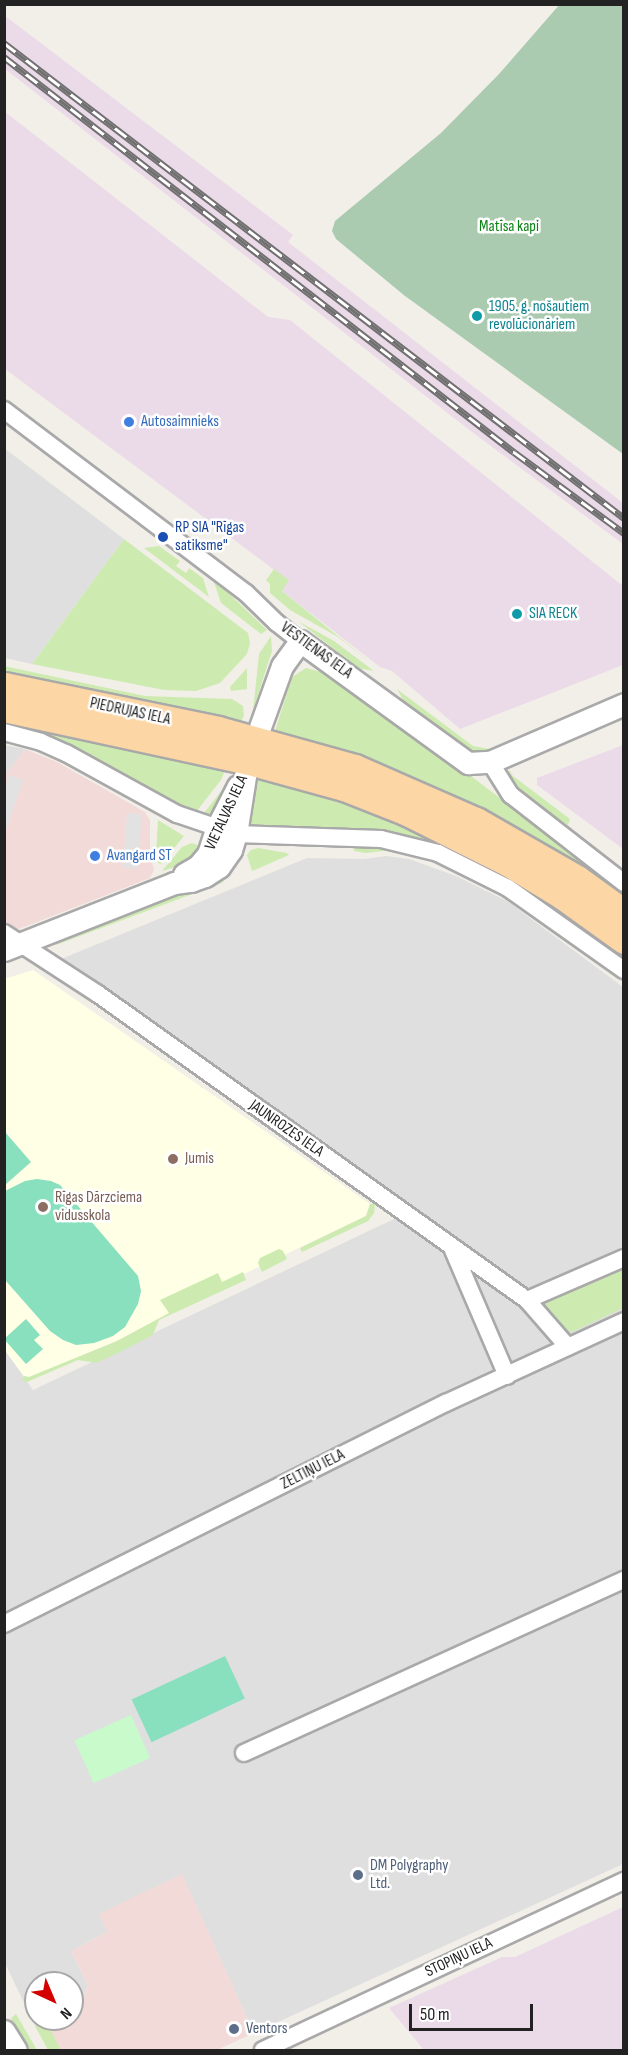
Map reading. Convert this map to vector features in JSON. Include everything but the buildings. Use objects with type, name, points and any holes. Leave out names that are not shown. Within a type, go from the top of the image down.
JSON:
[{"type":"main road","name":"PIEDRUJAS IELA","points":[[4,686],[255,743]]},
{"type":"main road","name":"PIEDRUJAS IELA","points":[[4,708],[255,743]]},
{"type":"main road","points":[[255,743],[355,768],[421,795],[522,846],[577,879],[624,913]]},
{"type":"main road","points":[[255,743],[297,772],[344,787],[407,812],[463,838],[563,896],[624,940]]},
{"type":"street","name":"VESTIENAS IELA","points":[[4,410],[246,593],[277,623],[300,641],[468,763],[490,762]]},
{"type":"street","points":[[255,743],[282,666],[300,641]]},
{"type":"street","points":[[624,704],[490,762],[511,795],[624,883]]},
{"type":"street","points":[[4,732],[41,742],[66,753],[177,814],[226,831],[381,839],[438,853],[508,888],[624,970]]},
{"type":"street","name":"VIETALVAS IELA","points":[[10,942],[174,882],[191,881],[219,867],[231,850],[226,831]]},
{"type":"street","name":"JAUNROZES IELA","points":[[10,942],[98,994],[452,1249],[527,1300],[568,1347]]},
{"type":"street","points":[[452,1249],[507,1376]]},
{"type":"street","points":[[527,1300],[624,1258]]},
{"type":"street","name":"ZELTIŅU IELA","points":[[4,1624],[507,1376],[624,1321]]},
{"type":"street","points":[[244,1753],[624,1580]]},
{"type":"street","name":"STOPIŅU IELA","points":[[263,2050],[624,1881]]},
{"type":"street","points":[[4,2031],[16,2050]]},
{"type":"shaded area","points":[[4,15],[293,235],[288,242],[623,503],[623,544],[468,429],[5,69]]},
{"type":"shaded area","points":[[4,111],[268,317],[290,320],[623,586],[623,665],[460,729],[392,671],[380,667],[282,591],[288,580],[5,369]]},
{"type":"shaded area","points":[[4,448],[124,539],[32,664],[5,658]]},
{"type":"shaded area","points":[[5,745],[25,749],[5,777]]},
{"type":"shaded area","points":[[623,745],[623,849],[537,785],[537,778]]},
{"type":"shaded area","points":[[25,749],[57,762],[145,812],[150,820],[150,854],[154,870],[150,878],[19,929],[4,925],[4,777]]},
{"type":"shaded area","points":[[9,775],[23,780],[5,833],[5,789]]},
{"type":"shaded area","points":[[127,813],[142,814],[138,869],[123,868]]},
{"type":"shaded area","points":[[386,856],[409,859],[456,876],[507,901],[623,987],[623,1864],[254,2033],[182,1875],[107,1932],[71,1951],[81,1971],[24,1971],[24,2003],[4,1961],[4,1349],[33,1390],[411,1211],[61,959],[307,858],[364,859]]},
{"type":"shaded area","name":"Jumis","points":[[33,970],[370,1204],[366,1216],[244,1274],[117,1341],[29,1377],[24,1376],[4,1349],[4,979]]},
{"type":"shaded area","points":[[182,1874],[254,2033],[217,2050],[49,2050],[38,2031],[84,2031],[84,1997],[88,1985],[84,1971],[81,1971],[71,1951],[107,1932],[99,1914]]},
{"type":"shaded area","points":[[623,1907],[623,2050],[424,2050],[389,2008],[502,1957],[515,1957]]},
{"type":"shaded area","points":[[84,1977],[88,1985],[84,1997]]},
{"type":"green space","name":"Matīsa kapi","points":[[560,4],[623,5],[623,454],[405,296],[336,239],[332,231],[335,221],[441,133],[499,74]]},
{"type":"green space","points":[[124,539],[248,633],[250,643],[247,654],[220,683],[196,691],[164,690],[32,664]]},
{"type":"green space","points":[[159,546],[180,561],[176,566],[186,573],[189,568],[203,578],[209,597],[144,548]]},
{"type":"green space","points":[[274,569],[289,580],[282,591],[379,669],[338,637],[290,610],[270,593],[270,584],[266,580]]},
{"type":"green space","points":[[213,579],[267,630],[261,634],[221,603]]},
{"type":"green space","points":[[298,621],[334,641],[374,671],[358,668]]},
{"type":"green space","points":[[271,636],[272,651],[253,711],[259,654]]},
{"type":"green space","points":[[4,666],[145,696],[232,699],[243,706],[244,715],[241,722],[5,676]]},
{"type":"green space","points":[[247,668],[247,689],[231,691],[230,687]]},
{"type":"green space","points":[[306,668],[321,672],[350,693],[400,722],[623,892],[623,900],[524,832],[482,809],[356,755],[275,731],[292,677]]},
{"type":"green space","points":[[397,689],[473,746],[495,750],[475,754],[467,751],[404,702]]},
{"type":"green space","points":[[4,718],[227,766],[221,780],[196,812],[177,805],[53,738],[5,722]]},
{"type":"green space","points":[[509,770],[513,776],[570,819],[568,825],[513,791],[508,778]]},
{"type":"green space","points":[[237,771],[223,808],[216,816],[204,813]]},
{"type":"green space","points":[[261,773],[301,782],[501,867],[623,951],[623,961],[527,892],[422,843],[380,831],[248,826],[247,815]]},
{"type":"green space","points":[[158,820],[184,836],[161,864],[158,863],[156,853]]},
{"type":"green space","points":[[192,843],[200,846],[197,854],[185,864],[162,871],[182,847]]},
{"type":"green space","points":[[354,846],[392,850],[366,853],[354,851]]},
{"type":"green space","points":[[258,848],[289,855],[252,871],[247,855],[251,850]]},
{"type":"green space","points":[[231,861],[223,882],[219,884],[56,945],[54,940]]},
{"type":"green space","points":[[5,1132],[31,1162],[4,1185]]},
{"type":"green space","name":"Rīgas Dārzciema vidusskola","points":[[37,1179],[60,1185],[138,1276],[141,1291],[138,1304],[125,1327],[113,1336],[94,1343],[76,1345],[63,1340],[50,1331],[5,1280],[5,1191],[25,1181]]},
{"type":"green space","points":[[370,1204],[375,1204],[374,1213],[368,1221],[302,1252],[300,1248],[366,1216]]},
{"type":"green space","points":[[279,1249],[283,1251],[287,1259],[262,1272],[258,1263],[260,1258]]},
{"type":"green space","points":[[623,1264],[623,1308],[572,1332],[561,1328],[540,1303]]},
{"type":"green space","points":[[243,1272],[246,1280],[159,1320],[153,1335],[122,1351],[96,1363],[78,1360],[27,1382],[22,1380],[24,1376],[29,1377],[117,1341],[169,1313],[160,1300],[218,1273],[222,1282]]},
{"type":"green space","points":[[26,1319],[40,1335],[34,1340],[43,1349],[26,1364],[4,1339]]},
{"type":"green space","points":[[225,1656],[245,1699],[152,1742],[132,1700]]},
{"type":"green space","points":[[131,1715],[150,1758],[93,1783],[74,1740]]},
{"type":"green space","points":[[16,2014],[37,2050],[30,2050],[11,2018]]},
{"type":"green space","points":[[38,2031],[51,2031],[61,2050],[48,2050]]},
{"type":"railway","points":[[4,43],[624,518]]},
{"type":"railway","points":[[4,57],[514,452],[624,533]]},
{"type":"place","name":"1905. g. nošautiem revolūcionāriem","points":[[477,316]]},
{"type":"place","name":"Autosaimnieks","points":[[129,422]]},
{"type":"place","name":"RP SIA \"Rīgas satiksme\"","points":[[163,537]]},
{"type":"place","name":"SIA RECK","points":[[517,614]]},
{"type":"place","name":"Avangard ST","points":[[95,856]]},
{"type":"place","name":"Jumis","points":[[173,1159]]},
{"type":"place","name":"Rīgas Dārzciema vidusskola","points":[[43,1207]]},
{"type":"place","name":"DM Polygraphy Ltd.","points":[[358,1875]]},
{"type":"place","name":"Ventors","points":[[234,2029]]}]
